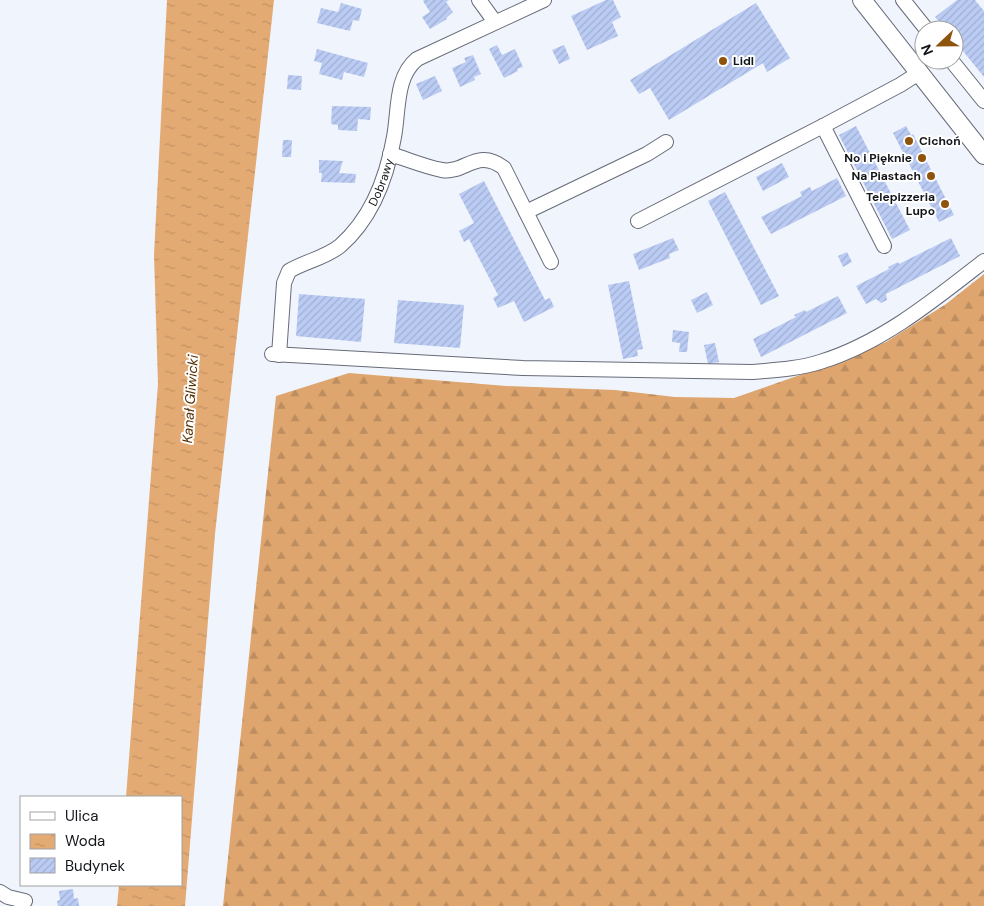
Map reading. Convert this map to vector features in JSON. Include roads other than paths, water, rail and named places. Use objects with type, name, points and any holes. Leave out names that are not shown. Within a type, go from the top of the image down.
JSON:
[{"type":"main road","points":[[862,0],[918,73],[983,152]]},
{"type":"street","points":[[479,0],[495,22],[544,0]]},
{"type":"street","points":[[903,0],[919,20]]},
{"type":"street","name":"Dobrawy","points":[[495,22],[417,59],[407,67],[402,80],[385,174],[371,207],[355,230],[340,245],[327,255],[289,271],[284,284],[276,355],[523,368],[752,372],[790,369],[820,362],[869,342],[929,304],[984,261]]},
{"type":"street","points":[[959,70],[984,102]]},
{"type":"street","points":[[638,221],[823,126],[900,85],[918,73]]},
{"type":"street","points":[[823,126],[884,246]]},
{"type":"street","points":[[526,212],[647,154],[666,142]]},
{"type":"street","points":[[390,154],[444,170],[484,159],[495,161],[504,168],[550,262]]},
{"type":"street","points":[[0,892],[8,897],[25,901]]},
{"type":"water","name":"Kanał Gliwicki","points":[[167,0],[274,0],[215,534],[185,906],[117,906],[119,886],[182,886],[182,796],[126,796],[158,384],[154,255]]},
{"type":"place","name":"Lidl","points":[[723,61]]},
{"type":"place","name":"Cichoń","points":[[909,141]]},
{"type":"place","name":"No i Pięknie","points":[[922,158]]},
{"type":"place","name":"Na Piastach","points":[[931,176]]},
{"type":"place","name":"Telepizzeria Lupo","points":[[945,204]]}]
